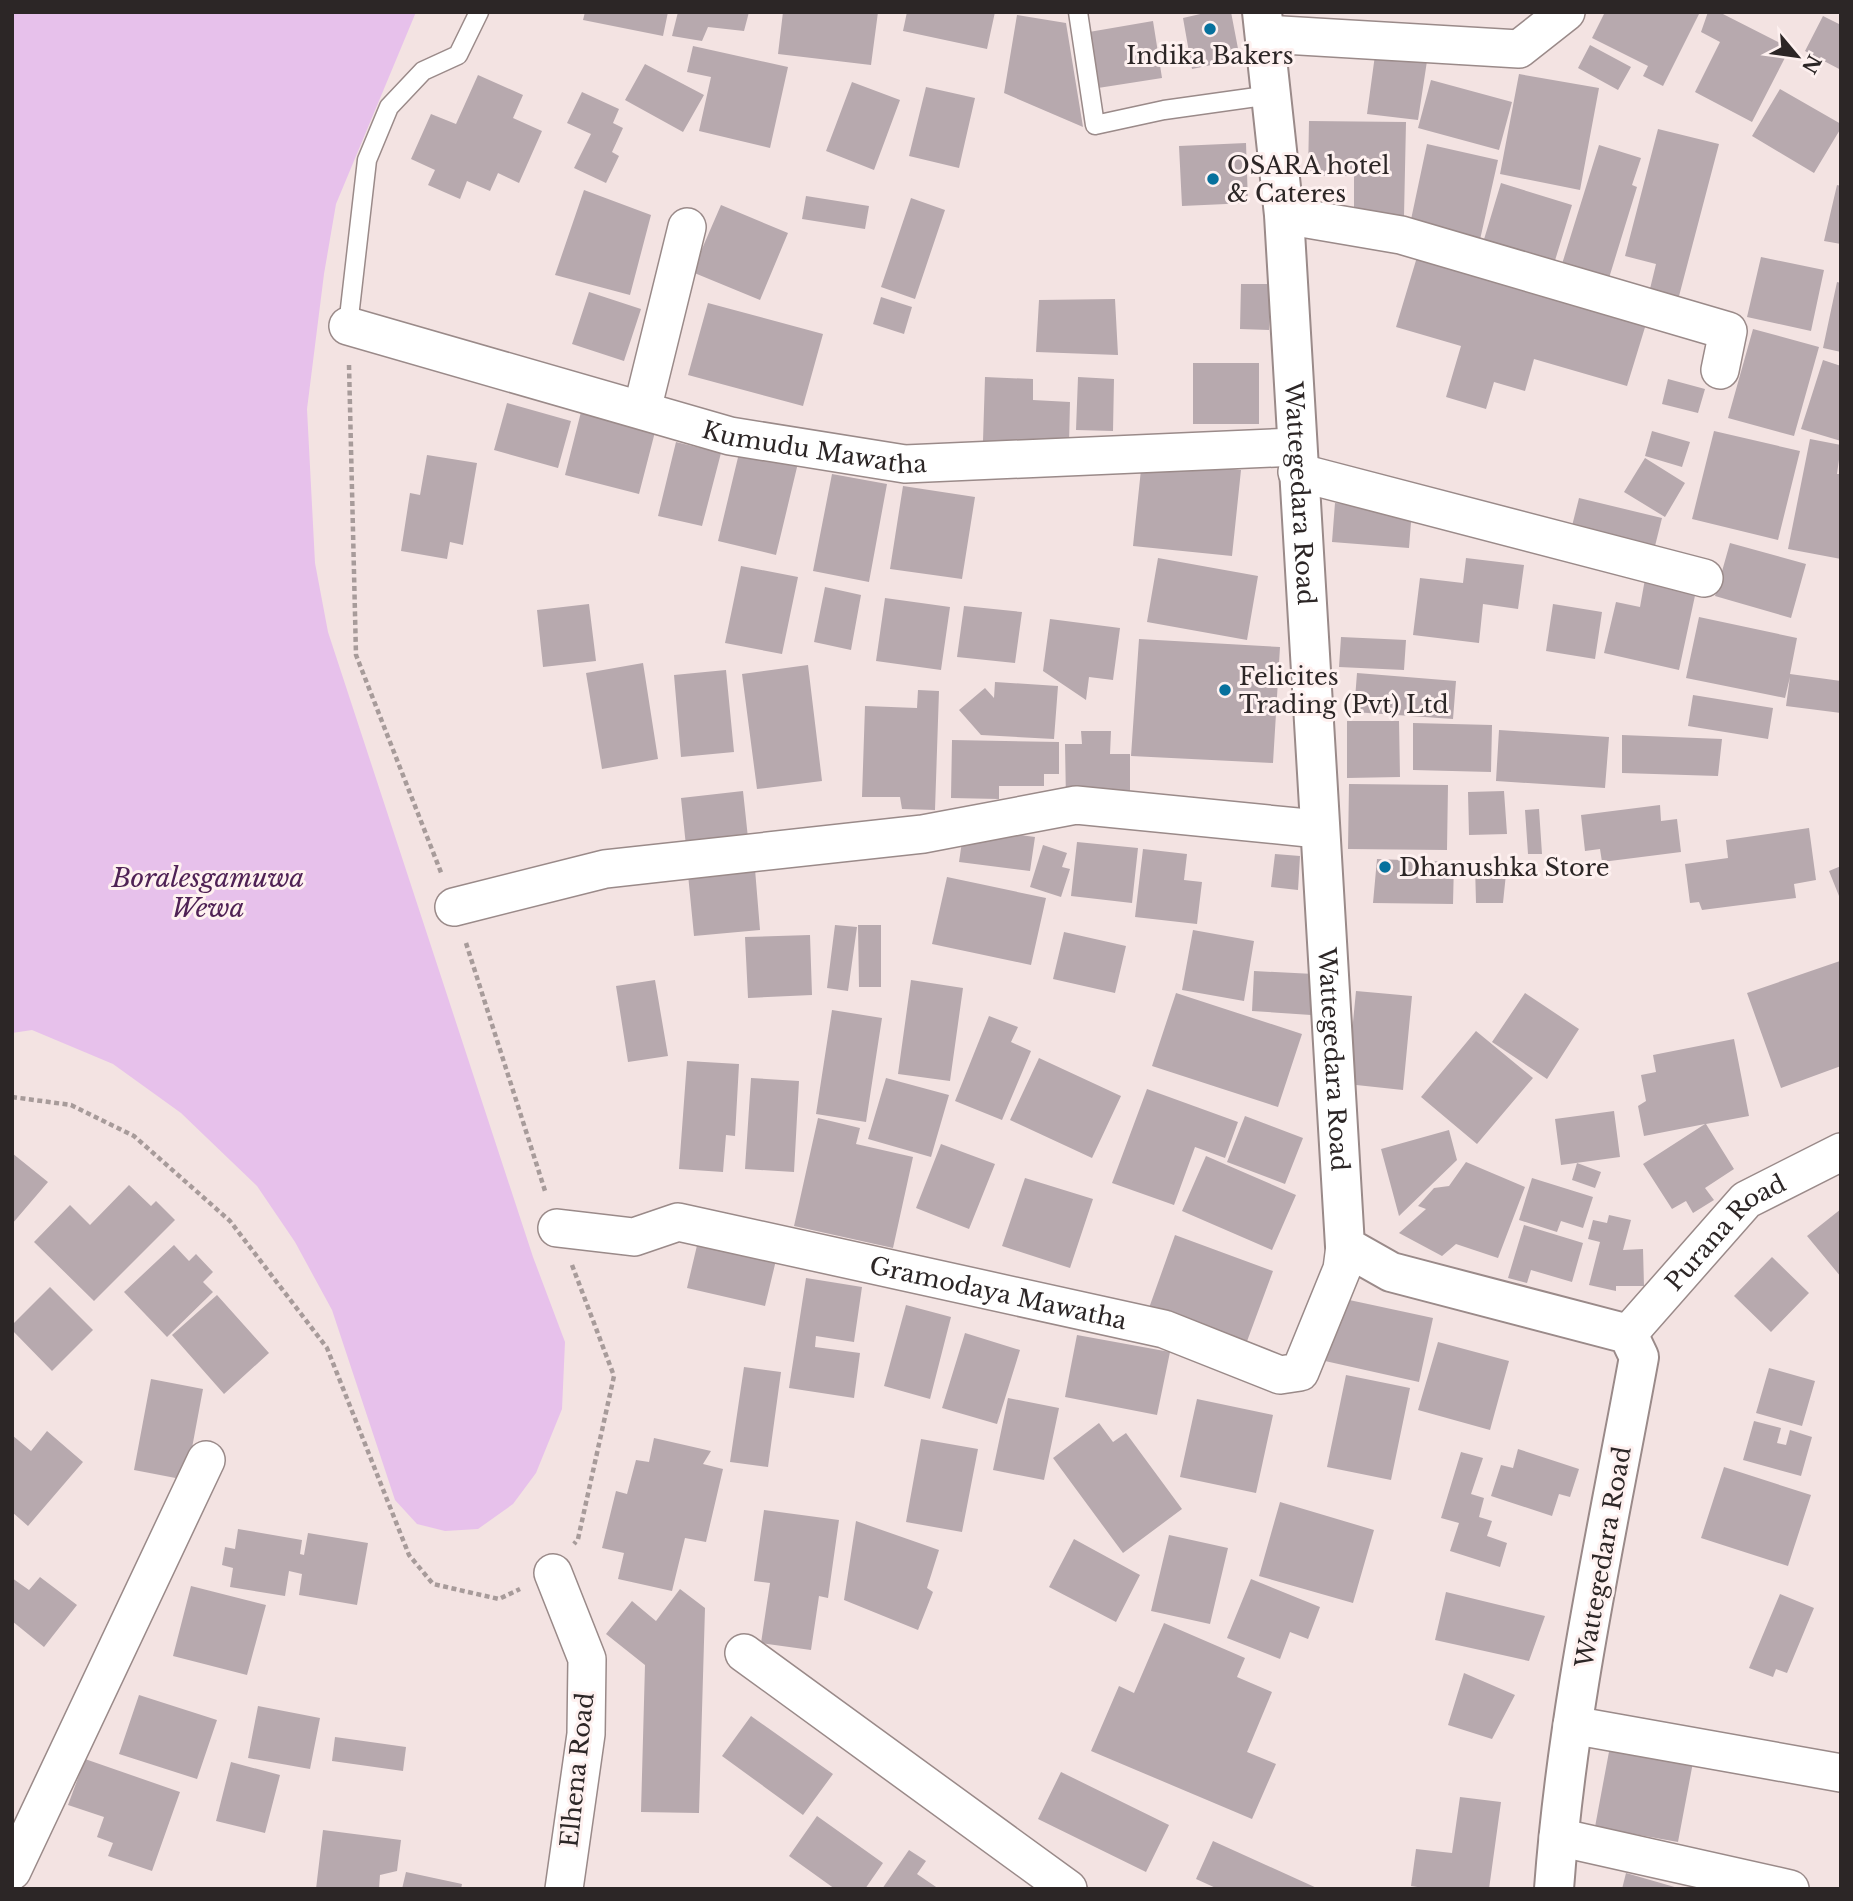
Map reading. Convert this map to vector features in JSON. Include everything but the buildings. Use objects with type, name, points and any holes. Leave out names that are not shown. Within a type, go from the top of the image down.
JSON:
[{"type":"street","points":[[1263,23],[1519,49],[1566,12]]},
{"type":"street","name":"Wattegedara Road","points":[[1263,23],[1284,215],[1318,829],[1345,1246]]},
{"type":"street","points":[[1284,215],[1401,235],[1728,331],[1720,370]]},
{"type":"street","points":[[642,410],[688,228]]},
{"type":"street","name":"Kumudu Mawatha","points":[[348,326],[730,436],[905,464],[1297,460],[1704,578]]},
{"type":"street","points":[[454,907],[605,869],[923,834],[1076,805],[1318,829]]},
{"type":"street","name":"Purana Road","points":[[1628,1334],[1746,1200],[1841,1152]]},
{"type":"street","name":"Gramodaya Mawatha","points":[[557,1228],[634,1237],[678,1222],[1164,1329],[1280,1375],[1300,1373],[1342,1269],[1345,1246]]},
{"type":"street","points":[[1345,1246],[1391,1272],[1628,1334]]},
{"type":"street","name":"Wattegedara Road","points":[[1554,1889],[1572,1725],[1639,1357],[1628,1334]]},
{"type":"street","points":[[12,1871],[206,1460]]},
{"type":"street","name":"Elhena Road","points":[[553,1573],[587,1659],[586,1734],[564,1889]]},
{"type":"street","points":[[744,1653],[1068,1889]]},
{"type":"street","points":[[1572,1725],[1841,1773]]},
{"type":"street","points":[[1558,1837],[1790,1889]]},
{"type":"lane","points":[[348,326],[367,160],[389,107],[422,71],[458,55],[479,12]]},
{"type":"lane","points":[[1078,12],[1095,125],[1164,110],[1272,95]]},
{"type":"path","points":[[12,1097],[71,1105],[134,1136],[230,1221],[327,1348],[409,1555],[433,1584],[499,1599],[553,1573],[578,1539],[614,1376],[557,1228],[454,907],[356,656],[348,326]]},
{"type":"water","name":"Boralesgamuwa Wewa","points":[[12,12],[416,12],[336,204],[307,409],[315,563],[328,632],[533,1257],[565,1342],[562,1409],[536,1473],[513,1504],[478,1529],[445,1531],[417,1524],[395,1500],[332,1310],[295,1242],[257,1186],[181,1113],[113,1064],[32,1030],[12,1033]]},
{"type":"place","name":"Indika Bakers","points":[[1210,29]]},
{"type":"place","name":"OSARA hotel & Cateres","points":[[1213,179]]},
{"type":"place","name":"Felicites Trading (Pvt) Ltd","points":[[1225,690]]},
{"type":"place","name":"Dhanushka Store","points":[[1385,867]]}]
